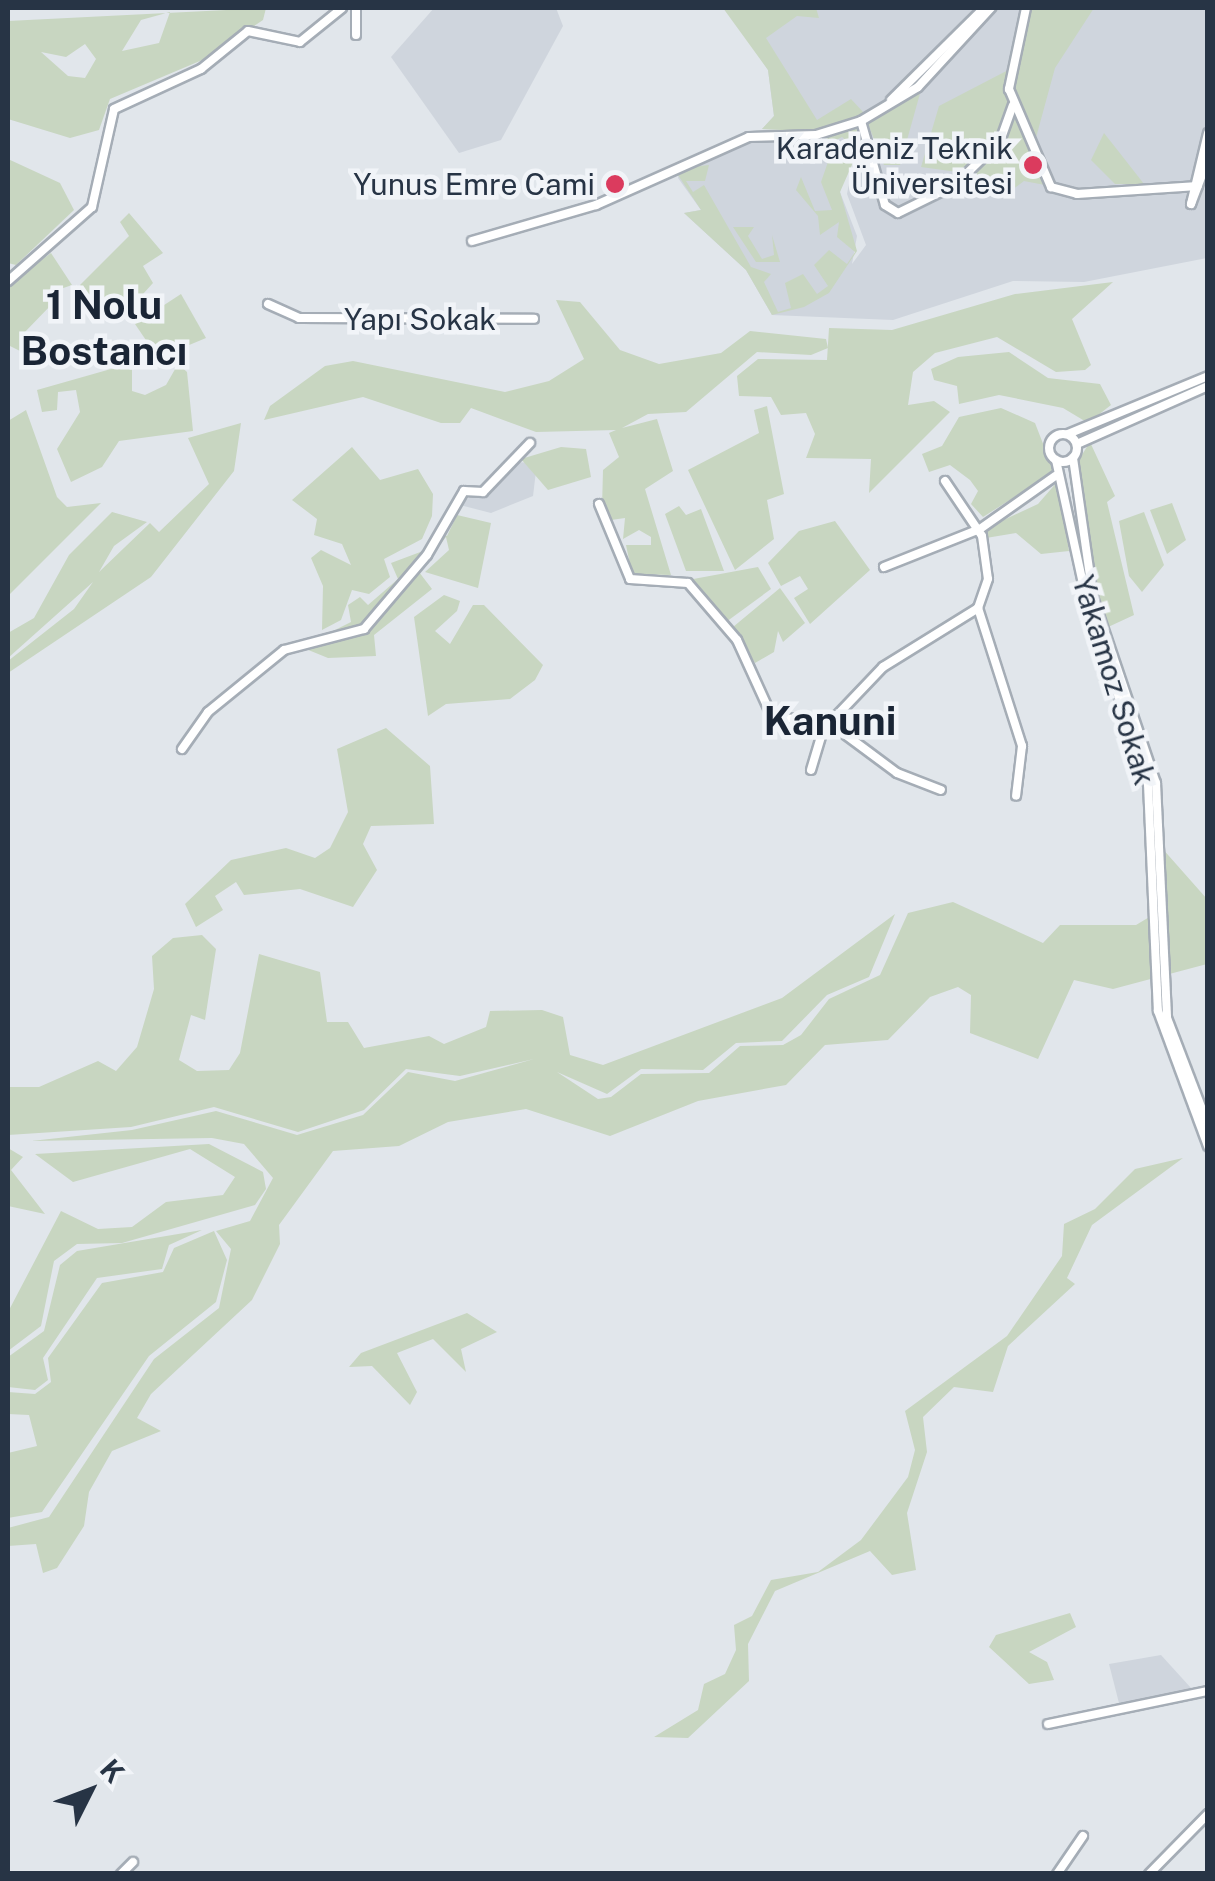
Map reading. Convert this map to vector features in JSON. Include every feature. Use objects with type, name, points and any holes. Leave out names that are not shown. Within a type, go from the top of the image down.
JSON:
[{"type":"street","points":[[8,280],[92,206],[114,108],[202,69],[248,31],[300,42],[342,8]]},
{"type":"street","points":[[356,8],[356,35]]},
{"type":"street","points":[[472,241],[587,209],[749,137],[816,135],[861,121],[930,77],[988,8]]},
{"type":"street","points":[[1026,8],[1009,63],[1013,106],[1051,187],[1076,194],[1194,185]]},
{"type":"street","points":[[861,121],[893,212],[922,206],[986,158],[1000,141],[1013,106]]},
{"type":"street","points":[[1194,185],[1208,133]]},
{"type":"street","points":[[1194,185],[1208,160]]},
{"type":"street","name":"Yapı Sokak","points":[[268,304],[306,318],[534,320]]},
{"type":"street","points":[[1073,458],[1056,460],[1052,439],[1208,376]]},
{"type":"street","points":[[1068,434],[1076,444],[1208,386]]},
{"type":"street","points":[[182,749],[217,703],[284,650],[364,629],[426,555],[464,490],[484,492],[530,443]]},
{"type":"street","name":"Yakamoz Sokak","points":[[1076,444],[1073,458],[1090,586],[1152,783],[1167,1018],[1185,1077]]},
{"type":"street","name":"Yakamoz Sokak","points":[[1056,460],[1087,602],[1152,783]]},
{"type":"street","points":[[884,567],[980,529],[1055,476]]},
{"type":"street","points":[[811,770],[829,721],[891,660],[954,631],[978,608],[988,580],[980,529],[945,481]]},
{"type":"street","points":[[599,504],[630,579],[688,583],[737,640],[773,719],[829,721],[897,774],[941,790]]},
{"type":"street","points":[[978,608],[1022,746],[1016,796]]},
{"type":"street","points":[[1185,1077],[1208,1125]]},
{"type":"street","points":[[1185,1077],[1208,1146]]},
{"type":"street","points":[[1048,1724],[1206,1694]]},
{"type":"street","points":[[1149,1874],[1208,1814]]},
{"type":"street","points":[[1057,1874],[1083,1836]]},
{"type":"street","points":[[121,1874],[132,1862]]},
{"type":"shaded area","points":[[434,8],[556,8],[563,26],[501,140],[459,153],[391,57]]},
{"type":"shaded area","name":"Karadeniz Teknik Üniversitesi","points":[[769,8],[1207,8],[1207,258],[1084,282],[1013,281],[893,320],[772,315],[746,270],[684,213],[701,210],[678,178],[681,166],[756,138],[815,139],[857,128],[840,192],[857,236],[852,264],[866,245],[847,194],[861,121],[821,132],[762,129],[774,116],[768,70],[735,21]]},
{"type":"shaded area","points":[[513,462],[537,463],[533,496],[491,513],[460,505]]},
{"type":"shaded area","points":[[1161,1655],[1191,1688],[1120,1707],[1109,1664]]},
{"type":"green space","points":[[266,8],[263,20],[207,58],[110,99],[99,130],[70,138],[8,119],[8,21],[166,13],[141,20],[122,51],[159,43],[170,13]],"holes":[[[85,44],[96,59],[85,78],[68,76],[41,52],[66,57]]]},
{"type":"green space","points":[[723,8],[816,8],[819,18],[797,16],[766,38],[817,120],[851,99],[865,114],[821,132],[762,129],[774,116],[768,70]]},
{"type":"green space","points":[[1031,8],[1094,8],[1055,68],[1031,156],[1045,185],[1024,181],[1005,195],[983,192],[972,174],[921,167],[939,106],[1014,67]]},
{"type":"green space","points":[[921,90],[900,165],[884,165],[868,124]]},
{"type":"green space","points":[[857,128],[855,158],[840,192],[857,251],[829,293],[804,307],[772,315],[746,270],[684,213],[701,210],[674,169],[709,165],[705,181],[686,181],[693,192],[704,185],[751,267],[771,274],[764,282],[778,312],[791,308],[785,283],[803,274],[817,294],[828,286],[814,265],[829,250],[847,264],[855,252],[837,237],[839,222],[820,235],[818,216],[796,190],[801,177],[815,211],[832,210],[821,182],[828,162],[854,147],[842,137],[813,152],[822,162],[809,154],[823,137]]},
{"type":"green space","points":[[1104,133],[1144,184],[1115,184],[1091,160]]},
{"type":"green space","points":[[8,159],[60,183],[74,210],[16,265],[8,263]]},
{"type":"green space","points":[[129,213],[163,253],[143,266],[153,283],[123,316],[101,310],[80,285],[129,236],[120,222]]},
{"type":"green space","points":[[733,227],[754,227],[748,236],[762,259],[774,255],[772,235],[780,262],[756,262]]},
{"type":"green space","points":[[51,253],[72,285],[46,294],[53,303],[23,334],[26,354],[8,345],[8,285]]},
{"type":"green space","points":[[1113,282],[1072,319],[1091,365],[1085,370],[1056,372],[997,337],[935,353],[913,372],[908,405],[934,401],[950,412],[869,493],[871,459],[806,458],[815,434],[806,413],[781,415],[771,397],[739,396],[737,376],[758,359],[827,360],[829,328],[892,330],[1015,294]]},
{"type":"green space","points":[[181,294],[206,338],[158,358],[135,324]]},
{"type":"green space","points":[[556,300],[580,302],[620,350],[659,364],[721,353],[750,331],[826,339],[828,348],[811,355],[757,352],[686,412],[648,414],[622,428],[657,419],[673,471],[645,489],[671,575],[632,574],[626,545],[651,545],[651,537],[639,530],[623,539],[625,518],[611,520],[602,507],[603,470],[619,457],[609,433],[616,430],[536,432],[471,408],[460,423],[441,423],[363,397],[264,420],[270,406],[325,366],[353,361],[505,392],[549,381],[584,359]]},
{"type":"green space","points":[[1009,352],[1048,378],[1100,384],[1111,405],[1088,423],[1063,408],[999,395],[959,404],[957,386],[934,380],[931,369],[958,357]]},
{"type":"green space","points":[[132,363],[132,391],[145,395],[166,385],[178,364],[187,372],[193,431],[119,441],[102,467],[71,482],[57,449],[80,412],[76,390],[58,392],[57,410],[42,412],[37,390]]},
{"type":"green space","points":[[767,406],[784,494],[767,500],[774,539],[735,570],[688,470],[759,433],[754,410]]},
{"type":"green space","points":[[1001,408],[1035,423],[1054,472],[983,517],[971,504],[978,491],[970,480],[950,465],[929,472],[922,454],[942,446],[959,417]]},
{"type":"green space","points":[[26,410],[57,497],[67,507],[101,503],[8,596],[8,421]]},
{"type":"green space","points":[[241,423],[234,471],[151,577],[8,673],[8,661],[74,609],[93,582],[8,658],[8,633],[34,618],[69,555],[112,512],[147,522],[114,546],[99,572],[150,523],[159,532],[209,484],[188,438]]},
{"type":"green space","points":[[1090,442],[1115,496],[1107,502],[1134,615],[1106,628],[1073,469]]},
{"type":"green space","points":[[352,447],[380,480],[418,469],[433,494],[432,516],[422,539],[384,559],[390,577],[369,594],[352,590],[341,620],[322,630],[323,586],[311,558],[321,550],[351,565],[342,544],[314,535],[317,519],[292,500]]},
{"type":"green space","points":[[561,447],[586,449],[591,477],[548,490],[521,459]]},
{"type":"green space","points":[[1058,481],[1069,551],[1041,554],[1016,533],[986,538],[982,530],[1038,504]]},
{"type":"green space","points":[[1172,503],[1186,540],[1167,554],[1150,510]]},
{"type":"green space","points":[[679,506],[686,515],[701,509],[724,571],[686,571],[665,514]]},
{"type":"green space","points":[[1144,512],[1164,565],[1142,592],[1129,576],[1119,521]]},
{"type":"green space","points":[[457,515],[491,523],[478,588],[425,572],[449,550],[446,537],[419,572],[432,589],[374,635],[376,656],[328,658],[301,647],[351,622],[348,605],[360,597],[368,605],[398,579],[391,563],[423,551],[436,530],[447,536]]},
{"type":"green space","points":[[835,521],[870,570],[810,624],[794,598],[808,589],[800,576],[781,586],[768,563],[799,531]]},
{"type":"green space","points":[[758,567],[771,589],[726,622],[688,580]]},
{"type":"green space","points":[[780,588],[805,623],[783,642],[778,631],[774,652],[755,663],[733,627]]},
{"type":"green space","points":[[444,595],[460,601],[457,611],[435,631],[450,644],[473,605],[484,605],[543,665],[535,680],[510,699],[446,704],[428,716],[414,617]]},
{"type":"green space","points":[[386,728],[430,766],[434,824],[371,826],[363,844],[377,870],[353,907],[300,889],[244,895],[236,882],[215,896],[223,910],[196,927],[185,904],[231,860],[286,848],[315,858],[330,848],[348,812],[337,749]]},
{"type":"green space","points":[[1161,847],[1207,899],[1207,964],[1113,989],[1074,980],[1038,1059],[970,1033],[971,995],[958,987],[930,997],[888,1040],[825,1045],[786,1085],[698,1101],[610,1136],[526,1109],[448,1122],[399,1146],[333,1151],[279,1225],[280,1244],[252,1300],[151,1394],[137,1418],[161,1431],[112,1451],[89,1492],[84,1526],[57,1568],[43,1573],[36,1544],[8,1546],[8,1528],[49,1517],[154,1359],[219,1308],[231,1249],[216,1231],[250,1221],[273,1178],[244,1144],[212,1138],[31,1141],[132,1130],[216,1111],[297,1135],[363,1115],[408,1072],[455,1081],[534,1059],[460,1076],[406,1069],[364,1110],[298,1132],[214,1107],[131,1127],[8,1135],[8,1087],[39,1087],[98,1061],[116,1071],[137,1047],[154,989],[152,956],[173,938],[202,935],[216,949],[205,1020],[191,1015],[179,1060],[197,1071],[229,1070],[240,1053],[259,954],[320,972],[327,1022],[348,1022],[364,1048],[429,1036],[444,1044],[486,1027],[490,1011],[542,1010],[563,1017],[570,1055],[603,1065],[782,998],[895,914],[869,977],[827,995],[782,1041],[736,1043],[703,1070],[641,1069],[607,1094],[557,1072],[598,1099],[611,1097],[641,1074],[709,1073],[740,1046],[783,1045],[801,1035],[829,999],[880,975],[908,913],[953,902],[1043,943],[1060,925],[1136,925],[1151,916]]},
{"type":"green space","points":[[209,1144],[263,1172],[266,1189],[255,1205],[122,1243],[77,1244],[54,1261],[41,1326],[8,1351],[8,1312],[61,1211],[98,1229],[132,1227],[166,1202],[223,1195],[235,1177],[190,1149],[73,1182],[35,1154]]},
{"type":"green space","points":[[8,1148],[23,1157],[11,1170],[45,1214],[8,1206]]},
{"type":"green space","points":[[1183,1158],[1092,1225],[1067,1278],[1075,1284],[1008,1346],[993,1392],[954,1387],[923,1417],[927,1452],[907,1513],[916,1570],[892,1575],[870,1551],[775,1591],[748,1644],[749,1681],[688,1738],[654,1737],[698,1710],[704,1684],[725,1674],[736,1650],[734,1625],[752,1616],[771,1580],[818,1572],[861,1540],[908,1477],[915,1450],[905,1411],[1007,1336],[1062,1256],[1064,1224],[1095,1209],[1135,1169]]},
{"type":"green space","points":[[202,1230],[169,1245],[162,1269],[97,1278],[43,1358],[48,1380],[35,1390],[8,1387],[8,1357],[44,1331],[60,1265],[77,1251]]},
{"type":"green space","points":[[214,1231],[227,1260],[216,1302],[149,1356],[42,1512],[8,1518],[8,1453],[37,1446],[29,1415],[8,1414],[8,1392],[35,1394],[51,1382],[48,1358],[102,1283],[163,1272],[174,1248]]},
{"type":"green space","points":[[467,1313],[497,1332],[461,1349],[466,1372],[433,1339],[397,1353],[417,1392],[410,1405],[372,1366],[349,1367],[361,1353]]},
{"type":"green space","points":[[1070,1613],[1076,1627],[1029,1652],[1047,1662],[1054,1680],[1029,1684],[989,1647],[996,1635]]},
{"type":"place","name":"Karadeniz Teknik Üniversitesi","points":[[1033,165]]},
{"type":"place","name":"Yunus Emre Cami","points":[[615,184]]},
{"type":"district","name":"1 Nolu Bostancı","points":[[104,328]]},
{"type":"district","name":"Kanuni","points":[[830,721]]}]
